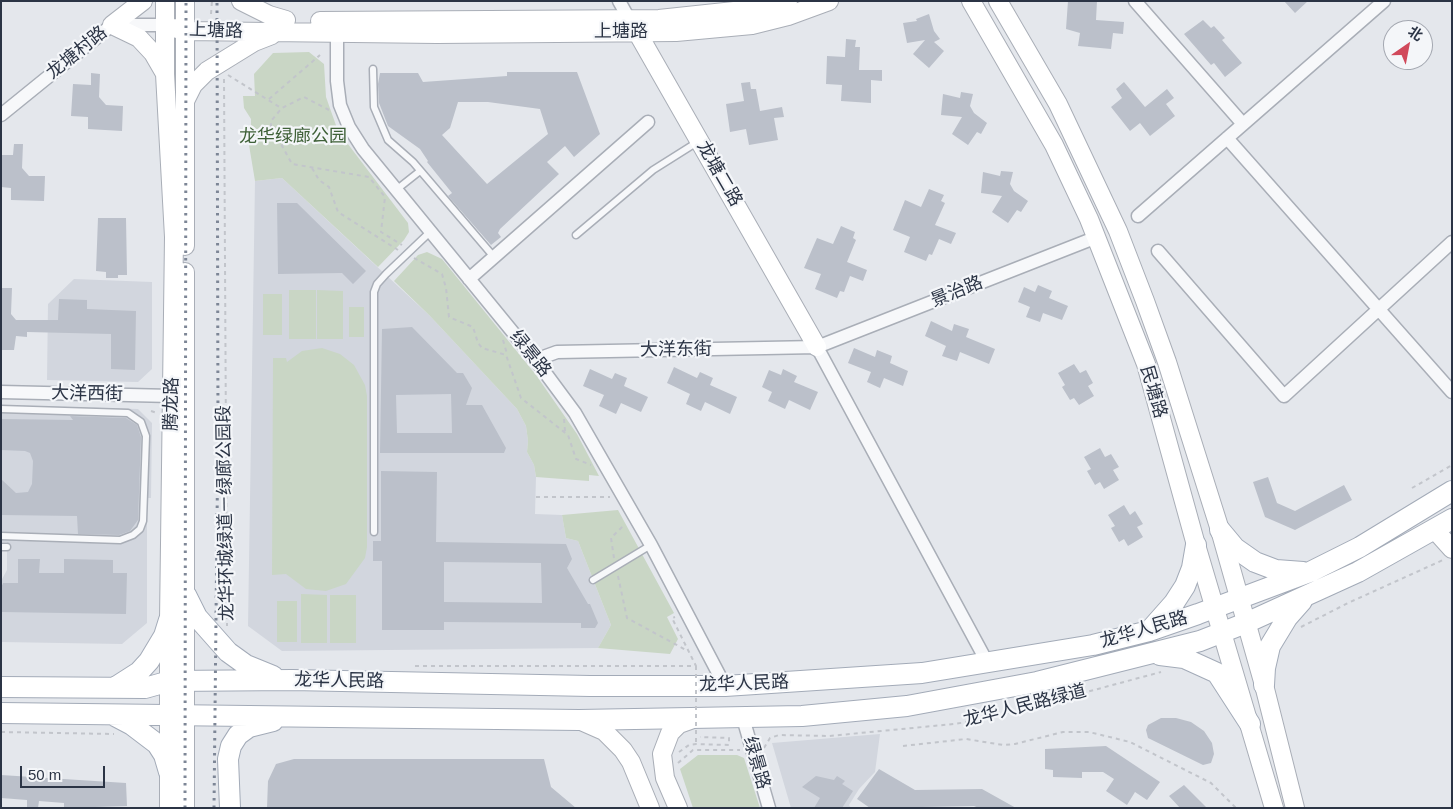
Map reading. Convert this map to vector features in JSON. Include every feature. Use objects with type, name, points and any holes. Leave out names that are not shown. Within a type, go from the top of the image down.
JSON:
[{"type":"main road","points":[[143,1],[112,25],[140,38],[153,53],[165,74]]},
{"type":"main road","name":"腾龙路","points":[[164,1],[165,74],[174,237],[169,620],[178,681]]},
{"type":"main road","name":"腾龙路","points":[[169,808],[169,772],[177,714],[186,595],[185,1]]},
{"type":"main road","points":[[241,1],[285,26]]},
{"type":"main road","name":"上塘路","points":[[285,26],[337,33],[634,26],[753,9],[788,1]]},
{"type":"main road","name":"上塘路","points":[[165,25],[634,26],[714,30],[788,16],[829,1]]},
{"type":"main road","name":"民塘路","points":[[971,1],[1054,145],[1097,237],[1146,364],[1196,545],[1274,808]]},
{"type":"main road","name":"民塘路","points":[[998,1],[1058,104],[1118,231],[1167,362],[1220,530],[1264,685],[1295,808]]},
{"type":"main road","points":[[185,101],[193,85],[208,71],[254,42],[285,26]]},
{"type":"main road","name":"龙塘二路","points":[[634,26],[818,347]]},
{"type":"main road","name":"龙华人民路","points":[[1,687],[145,688],[178,681],[292,680],[580,686],[725,686],[922,673],[1093,645],[1149,631],[1216,608],[1310,572],[1360,547],[1452,491]]},
{"type":"main road","name":"龙华人民路","points":[[1,713],[299,715],[579,720],[693,719],[856,712],[954,699],[1148,656],[1223,632],[1358,572],[1452,519]]},
{"type":"main road","points":[[1434,529],[1448,554]]},
{"type":"main road","points":[[1220,530],[1235,548],[1255,562],[1276,570],[1310,572]]},
{"type":"main road","points":[[1149,631],[1174,603],[1185,586],[1192,568],[1196,545]]},
{"type":"main road","points":[[1264,685],[1267,657],[1274,638],[1287,618],[1310,594]]},
{"type":"main road","points":[[186,595],[197,617],[208,631],[238,661],[263,673],[292,680]]},
{"type":"main road","points":[[114,688],[133,676],[149,661],[164,636],[169,620]]},
{"type":"main road","points":[[1148,656],[1168,655],[1184,658],[1217,673],[1250,724]]},
{"type":"main road","points":[[109,714],[132,725],[157,744],[164,755],[169,772]]},
{"type":"main road","name":"腾龙路","points":[[177,714],[185,808]]},
{"type":"main road","points":[[230,808],[228,759],[231,746],[238,735],[256,724],[299,715]]},
{"type":"main road","points":[[678,808],[665,778],[662,754],[670,733],[679,724],[693,719]]},
{"type":"main road","points":[[579,720],[604,731],[623,750],[631,762],[650,808]]},
{"type":"street","name":"龙塘二路","points":[[620,1],[634,26]]},
{"type":"street","points":[[1134,1],[1242,124]]},
{"type":"street","points":[[1138,216],[1384,1]]},
{"type":"street","name":"龙塘村路","points":[[1,115],[112,25],[165,25]]},
{"type":"street","name":"绿景路","points":[[337,33],[336,82],[344,115],[356,139],[538,363],[591,439],[651,545],[725,686]]},
{"type":"street","points":[[469,279],[648,122]]},
{"type":"street","points":[[1227,138],[1452,392]]},
{"type":"street","name":"景治路","points":[[818,347],[1097,237]]},
{"type":"street","points":[[1158,251],[1284,396],[1452,242]]},
{"type":"street","points":[[818,347],[987,662]]},
{"type":"street","name":"大洋东街","points":[[538,363],[557,352],[818,347]]},
{"type":"street","name":"大洋西街","points":[[1,392],[172,396]]},
{"type":"street","name":"绿景路","points":[[743,718],[769,808]]},
{"type":"lane","points":[[372,69],[372,101],[375,115],[391,144],[408,157],[494,257]]},
{"type":"lane","points":[[576,234],[653,170],[700,140]]},
{"type":"lane","points":[[396,190],[420,171]]},
{"type":"lane","points":[[374,532],[374,292],[377,284],[386,274],[430,232]]},
{"type":"lane","points":[[1,409],[128,413],[141,422],[146,436],[143,521],[140,529],[133,535],[120,540],[1,536]]},
{"type":"lane","points":[[593,580],[651,545]]},
{"type":"path","points":[[211,14],[212,1]]},
{"type":"path","points":[[282,108],[268,100],[320,55]]},
{"type":"path","name":"龙华环城绿道－绿廊公园段","points":[[228,628],[224,73],[268,100]]},
{"type":"path","points":[[331,111],[307,98],[282,108],[271,121],[271,126],[290,163],[369,178],[385,197],[381,232],[402,245]]},
{"type":"path","points":[[312,168],[319,180],[329,187],[338,212],[398,250]]},
{"type":"path","points":[[414,258],[442,274],[446,288],[449,317],[471,326],[480,346],[502,352],[508,359]]},
{"type":"path","points":[[501,334],[521,398],[568,435],[576,459],[598,466]]},
{"type":"path","points":[[1412,488],[1452,465]]},
{"type":"path","points":[[536,497],[615,497]]},
{"type":"path","points":[[614,558],[610,543],[611,538],[629,521]]},
{"type":"path","points":[[1295,630],[1348,602],[1443,561],[1448,554]]},
{"type":"path","points":[[617,571],[627,618],[686,650]]},
{"type":"path","points":[[672,618],[696,666],[696,744]]},
{"type":"path","points":[[412,666],[696,666]]},
{"type":"path","name":"龙华人民路绿道","points":[[764,750],[766,742],[779,735],[829,736],[954,724],[986,719],[1163,671]]},
{"type":"path","points":[[1,732],[120,735]]},
{"type":"path","points":[[903,746],[966,739],[1004,745],[1056,733],[1089,732],[1130,742],[1211,783],[1236,808]]},
{"type":"path","points":[[700,737],[729,738],[729,745],[696,744],[680,750],[675,766],[693,750],[740,750]]},
{"type":"shaded area","points":[[282,178],[430,316],[517,409],[526,426],[527,452],[534,465],[536,477],[535,514],[562,515],[566,538],[578,541],[611,625],[598,648],[282,651],[248,626],[255,181]]},
{"type":"shaded area","points":[[74,279],[152,282],[152,369],[138,382],[47,380],[48,304]]},
{"type":"shaded area","points":[[1,405],[138,409],[152,423],[151,498],[147,498],[147,623],[122,644],[1,642],[1,581],[7,570],[7,542],[1,542]]},
{"type":"shaded area","points":[[880,734],[875,772],[859,789],[849,805],[851,808],[791,808],[772,743]]},
{"type":"green space","name":"龙华绿廊公园","points":[[309,52],[324,64],[326,97],[338,131],[408,223],[409,232],[404,240],[378,267],[282,178],[255,181],[248,139],[251,134],[251,119],[244,108],[243,96],[255,96],[254,74],[273,53]]},
{"type":"green space","points":[[427,252],[442,259],[536,375],[577,434],[599,476],[589,475],[589,481],[536,477],[534,465],[527,452],[526,426],[517,409],[430,316],[394,281],[418,255]]},
{"type":"green space","points":[[289,290],[316,290],[316,339],[289,339]]},
{"type":"green space","points":[[317,290],[343,291],[343,339],[317,339]]},
{"type":"green space","points":[[263,294],[282,294],[282,335],[263,335]]},
{"type":"green space","points":[[349,307],[364,307],[364,337],[349,337]]},
{"type":"green space","points":[[322,348],[340,354],[354,365],[365,385],[367,396],[367,547],[365,558],[346,584],[326,591],[306,589],[286,574],[272,575],[273,358],[286,358],[287,362],[302,351]]},
{"type":"green space","points":[[618,510],[674,613],[667,617],[678,639],[670,654],[598,648],[611,625],[578,541],[566,538],[562,515]]},
{"type":"green space","points":[[301,594],[327,595],[327,643],[301,643]]},
{"type":"green space","points":[[330,595],[356,595],[356,643],[330,643]]},
{"type":"green space","points":[[277,601],[297,601],[297,642],[277,642]]},
{"type":"green space","points":[[698,755],[737,755],[744,758],[760,808],[693,808],[680,769]]},
{"type":"building","points":[[1068,1],[1097,1],[1096,20],[1124,22],[1123,34],[1113,33],[1111,49],[1078,46],[1080,33],[1066,29]]},
{"type":"building","points":[[1284,1],[1308,1],[1295,13]]},
{"type":"building","points":[[929,14],[934,31],[940,39],[934,42],[944,51],[929,68],[913,54],[925,40],[907,43],[903,23],[917,21],[916,19]]},
{"type":"building","points":[[1203,20],[1211,28],[1214,26],[1225,38],[1222,40],[1242,63],[1225,77],[1214,63],[1211,65],[1184,34]]},
{"type":"building","points":[[846,39],[856,40],[855,47],[860,47],[859,70],[882,70],[882,81],[871,80],[871,103],[841,101],[842,85],[826,84],[827,56],[845,57]]},
{"type":"building","points":[[507,72],[577,72],[600,134],[574,157],[565,146],[547,162],[559,174],[500,229],[498,233],[501,237],[491,245],[448,196],[452,193],[427,162],[420,149],[388,126],[379,103],[378,84],[380,73],[418,73],[423,82],[507,76]],"holes":[[[458,102],[488,102],[540,109],[548,134],[487,184],[442,135],[450,128]]]},
{"type":"building","points":[[91,73],[100,74],[99,97],[106,105],[123,106],[122,131],[88,129],[88,117],[71,116],[73,84],[91,85]]},
{"type":"building","points":[[750,82],[751,89],[756,89],[760,111],[782,107],[784,117],[774,118],[778,140],[749,145],[746,129],[730,132],[726,104],[744,101],[741,83]]},
{"type":"building","points":[[1124,82],[1145,107],[1167,89],[1174,98],[1166,104],[1175,116],[1150,136],[1140,123],[1130,131],[1111,107],[1122,98],[1116,89]]},
{"type":"building","points":[[961,92],[973,94],[970,106],[974,113],[987,123],[981,134],[977,132],[968,145],[952,134],[962,117],[941,115],[943,94],[960,98]]},
{"type":"building","points":[[14,144],[23,144],[22,168],[29,176],[45,176],[44,201],[11,200],[11,188],[1,187],[1,155],[13,155]]},
{"type":"building","points":[[1001,171],[1013,172],[1010,184],[1014,191],[1028,201],[1021,212],[1017,210],[1008,223],[992,212],[1002,196],[981,193],[983,172],[1000,176]]},
{"type":"building","points":[[929,189],[944,195],[941,201],[945,203],[935,225],[956,233],[951,244],[939,239],[932,255],[929,254],[926,261],[904,252],[910,237],[893,230],[905,200],[921,207]]},
{"type":"building","points":[[277,203],[297,203],[366,271],[353,284],[342,273],[278,274]]},
{"type":"building","points":[[98,218],[126,218],[127,275],[118,275],[118,278],[106,278],[106,272],[96,271]]},
{"type":"building","points":[[841,226],[855,232],[853,238],[856,240],[847,262],[867,270],[863,281],[850,276],[844,292],[840,291],[837,298],[815,289],[821,274],[804,268],[817,238],[833,244]]},
{"type":"building","points":[[1038,285],[1052,291],[1049,298],[1068,306],[1062,320],[1043,313],[1040,322],[1026,317],[1030,307],[1018,302],[1024,287],[1035,292]]},
{"type":"building","points":[[1,288],[12,288],[11,314],[16,320],[58,320],[59,299],[87,300],[87,309],[136,311],[135,370],[111,369],[111,334],[27,332],[27,337],[16,336],[14,350],[1,350]]},
{"type":"building","points":[[931,321],[952,331],[954,324],[969,329],[966,337],[995,349],[989,364],[960,352],[957,361],[942,356],[946,346],[925,336]]},
{"type":"building","points":[[412,327],[457,373],[463,373],[472,388],[466,405],[482,405],[506,448],[504,453],[380,453],[382,329]],"holes":[[[451,394],[452,433],[397,433],[396,395]]]},
{"type":"building","points":[[854,348],[875,357],[877,350],[892,356],[890,363],[908,371],[903,386],[884,378],[880,388],[867,382],[871,372],[848,363]]},
{"type":"building","points":[[1074,364],[1080,373],[1086,370],[1093,383],[1088,386],[1094,396],[1079,405],[1074,398],[1070,400],[1062,387],[1065,385],[1058,373]]},
{"type":"building","points":[[674,367],[697,378],[700,372],[713,378],[710,385],[737,397],[730,414],[705,402],[701,411],[686,404],[690,394],[667,383]]},
{"type":"building","points":[[590,369],[612,379],[615,373],[627,378],[624,386],[648,397],[641,412],[621,403],[616,414],[599,406],[604,395],[583,386]]},
{"type":"building","points":[[783,369],[797,376],[794,382],[818,392],[810,410],[789,400],[785,409],[768,401],[772,392],[762,387],[769,370],[781,375]]},
{"type":"building","points":[[70,416],[126,418],[137,425],[141,437],[138,520],[130,531],[119,535],[78,534],[77,516],[1,515],[1,479],[16,493],[28,492],[32,484],[33,461],[30,453],[25,451],[1,450],[1,419],[73,420]]},
{"type":"building","points":[[1100,448],[1105,457],[1111,454],[1119,467],[1113,470],[1119,480],[1104,489],[1100,482],[1095,485],[1087,471],[1091,469],[1084,457]]},
{"type":"building","points":[[381,471],[437,472],[436,542],[566,544],[572,559],[567,568],[588,604],[590,604],[598,623],[595,628],[581,628],[581,623],[444,622],[444,630],[382,630],[382,561],[373,561],[373,541],[381,541]],"holes":[[[444,562],[541,563],[542,603],[444,602]]]},
{"type":"building","points":[[1268,477],[1277,503],[1295,511],[1344,485],[1352,500],[1295,530],[1265,517],[1253,482]]},
{"type":"building","points":[[1124,505],[1130,515],[1135,511],[1143,524],[1137,527],[1143,537],[1128,546],[1124,539],[1119,542],[1111,528],[1115,526],[1108,515]]},
{"type":"building","points":[[18,559],[40,559],[39,573],[64,573],[64,559],[113,560],[113,573],[127,573],[126,614],[1,612],[1,588],[3,583],[18,583]]},
{"type":"building","points":[[1161,718],[1176,718],[1191,722],[1204,731],[1212,743],[1214,754],[1211,763],[1203,765],[1148,738],[1146,730],[1148,725]]},
{"type":"building","points":[[1106,746],[1160,782],[1147,800],[1135,792],[1127,805],[1106,791],[1114,779],[1103,772],[1082,772],[1082,778],[1053,777],[1053,770],[1045,769],[1045,749]]},
{"type":"building","points":[[294,759],[544,759],[551,787],[576,808],[267,808],[268,781],[276,764]]},
{"type":"building","points":[[879,769],[915,790],[982,789],[1016,808],[979,808],[974,806],[870,808],[857,799]]},
{"type":"building","points":[[1,775],[126,783],[127,806],[64,808],[64,803],[39,801],[38,808],[27,808],[27,800],[1,798]]},
{"type":"building","points":[[816,776],[834,780],[837,776],[845,781],[842,784],[853,791],[842,808],[814,808],[820,798],[802,787]]},
{"type":"building","points":[[1184,785],[1207,808],[1180,808],[1169,796]]},
{"type":"railway","points":[[185,808],[186,1]]},
{"type":"railway","points":[[214,808],[218,428],[217,1]]}]
